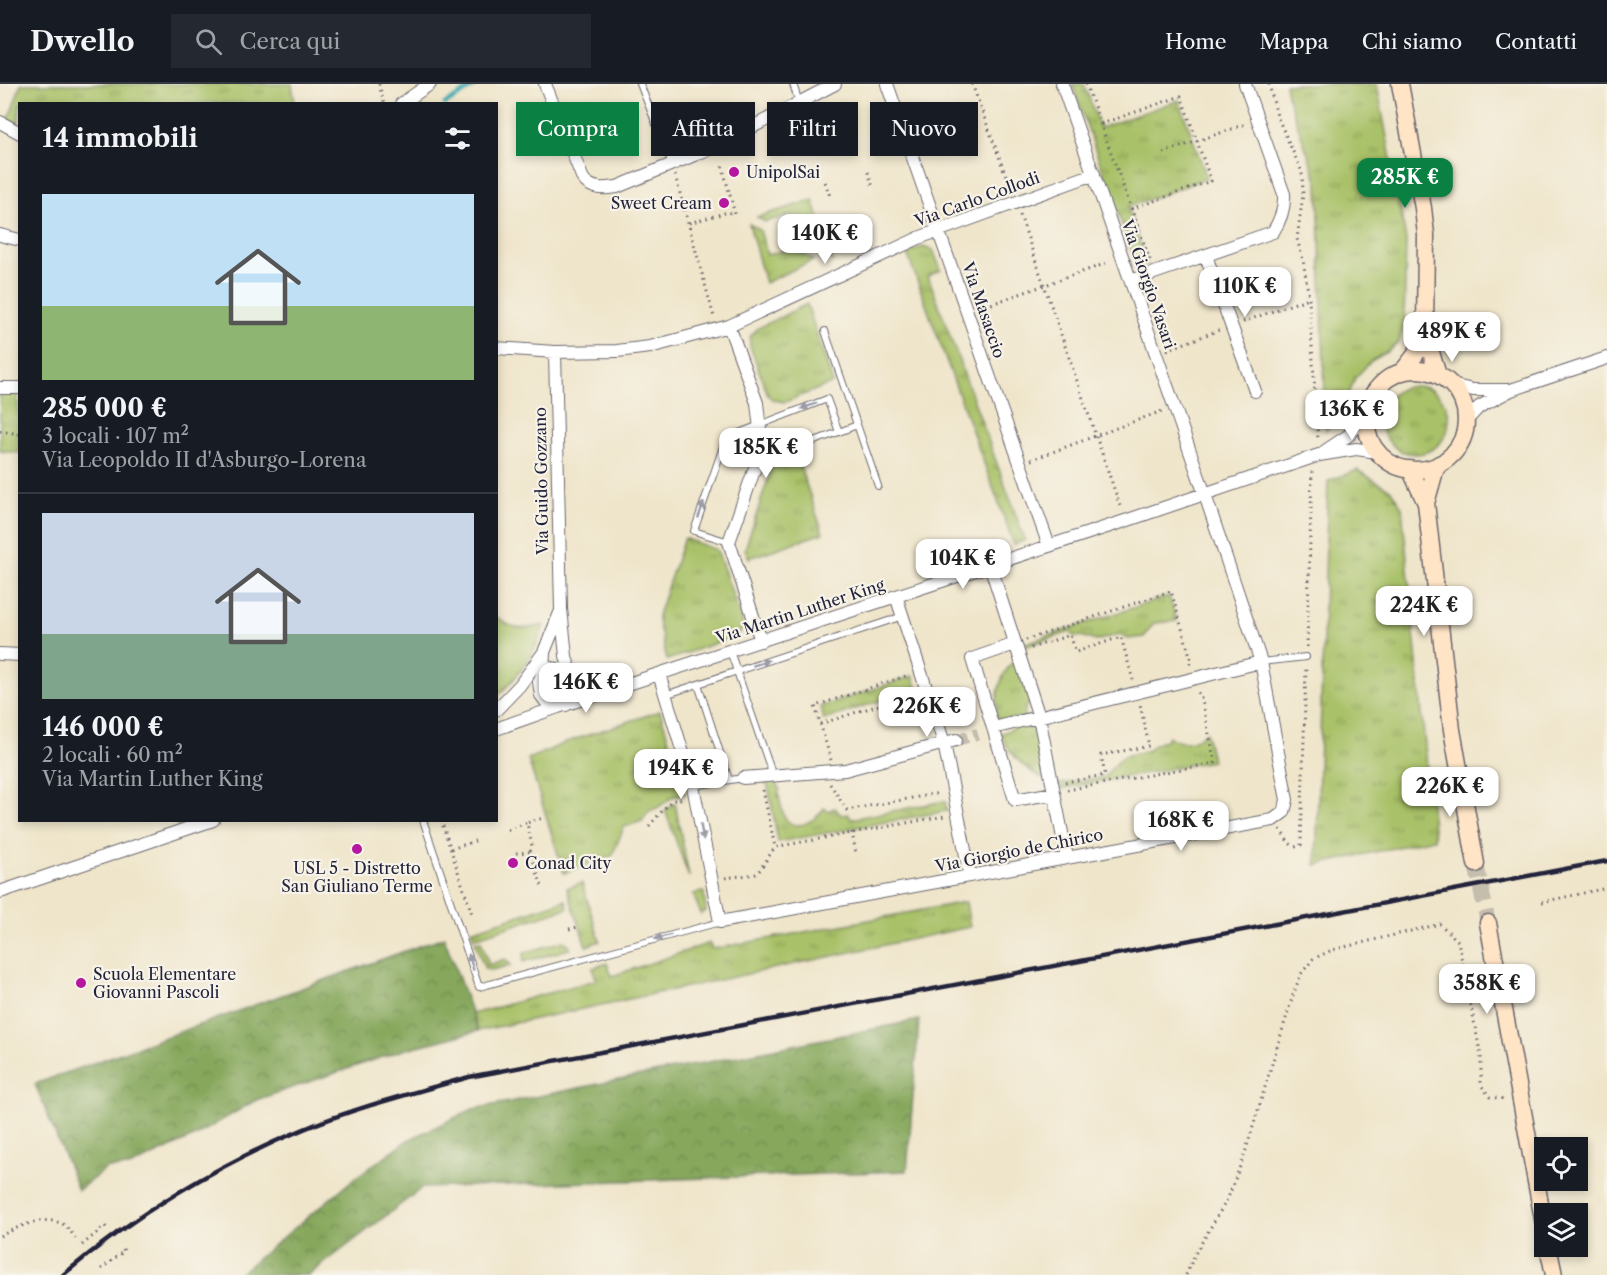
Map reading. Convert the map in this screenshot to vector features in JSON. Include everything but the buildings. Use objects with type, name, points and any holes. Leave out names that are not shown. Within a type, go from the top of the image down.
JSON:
[{"type":"street","points":[[404,102],[430,84]]},
{"type":"street","points":[[545,84],[583,178],[588,184],[605,189],[617,187],[673,165],[767,120]]},
{"type":"street","points":[[801,102],[835,84]]},
{"type":"street","name":"Via Masaccio","points":[[887,84],[1049,546]]},
{"type":"street","name":"Via Giorgio Vasari","points":[[1062,84],[1205,494]]},
{"type":"street","points":[[1131,281],[1273,232],[1280,217],[1284,195],[1245,84]]},
{"type":"street","points":[[1400,84],[1426,235],[1425,333],[1444,380],[1462,402],[1466,423],[1458,447],[1450,456],[1439,464],[1425,469],[1410,469],[1392,464],[1378,452],[1366,429],[1368,402],[1376,388],[1388,378],[1402,372],[1414,370],[1444,380],[1462,389],[1511,390]]},
{"type":"street","points":[[0,122],[18,134]]},
{"type":"street","points":[[0,136],[18,135]]},
{"type":"street","name":"Via Carlo Collodi","points":[[498,348],[555,352],[616,351],[650,347],[729,326],[938,230],[1094,174]]},
{"type":"street","points":[[0,235],[18,240]]},
{"type":"street","points":[[1206,256],[1255,391]]},
{"type":"street","points":[[729,326],[757,403],[761,423],[757,462],[729,542],[761,641]]},
{"type":"street","points":[[1402,372],[1416,354],[1425,333]]},
{"type":"street","name":"Via Guido Gozzano","points":[[544,652],[543,673],[539,682],[541,695],[547,703],[562,706],[574,695],[575,684],[566,656],[561,609],[555,352]]},
{"type":"street","points":[[1466,423],[1479,407],[1511,390],[1607,358]]},
{"type":"street","points":[[0,388],[18,388]]},
{"type":"street","points":[[1318,450],[1349,435],[1366,417]]},
{"type":"street","points":[[1318,450],[1356,449],[1378,452]]},
{"type":"street","name":"Via Martin Luther King","points":[[498,728],[1205,494],[1318,450]]},
{"type":"street","points":[[1426,503],[1439,464]]},
{"type":"street","points":[[1410,469],[1426,503],[1452,730],[1476,864]]},
{"type":"street","points":[[1205,494],[1261,662],[1287,800],[1284,812],[1273,820]]},
{"type":"street","points":[[990,566],[1039,717],[1067,858]]},
{"type":"street","points":[[896,596],[927,690],[950,741],[954,791],[970,876]]},
{"type":"street","name":"Via Guido Gozzano","points":[[498,708],[520,685],[544,652],[561,609]]},
{"type":"street","points":[[1016,648],[972,658],[1015,800],[1053,788]]},
{"type":"street","points":[[0,654],[18,655]]},
{"type":"street","points":[[993,728],[1261,662]]},
{"type":"street","points":[[543,673],[550,668],[566,670],[581,685],[598,695]]},
{"type":"street","points":[[659,674],[694,790],[720,922]]},
{"type":"street","points":[[747,777],[845,770],[950,741]]},
{"type":"street","name":"Via Giorgio de Chirico","points":[[720,922],[1273,820]]},
{"type":"street","points":[[0,892],[207,822]]},
{"type":"street","points":[[1488,924],[1540,1203]]},
{"type":"street","points":[[1550,1257],[1554,1275]]},
{"type":"lane","points":[[640,84],[673,165]]},
{"type":"lane","points":[[793,84],[799,102]]},
{"type":"lane","points":[[825,331],[878,486]]},
{"type":"lane","points":[[729,542],[694,531],[726,438],[827,399],[839,432]]},
{"type":"lane","points":[[757,462],[857,425]]},
{"type":"lane","points":[[665,695],[903,616]]},
{"type":"lane","points":[[729,651],[773,776]]},
{"type":"lane","points":[[1261,662],[1306,657]]},
{"type":"lane","points":[[698,684],[729,780]]},
{"type":"lane","points":[[694,790],[747,777]]},
{"type":"lane","points":[[424,822],[479,987],[720,922]]},
{"type":"path","points":[[379,84],[384,102]]},
{"type":"path","points":[[972,84],[1045,285],[1122,511]]},
{"type":"path","points":[[1086,84],[1154,273]]},
{"type":"path","points":[[1269,84],[1277,116],[1302,172],[1304,194],[1297,239],[1309,298],[1318,450]]},
{"type":"path","points":[[1101,124],[1180,96],[1211,181],[1131,210]]},
{"type":"path","points":[[1162,153],[1258,120],[1277,116]]},
{"type":"path","points":[[673,165],[715,318]]},
{"type":"path","points":[[688,223],[728,212],[735,214],[722,165]]},
{"type":"path","points":[[868,172],[873,187]]},
{"type":"path","points":[[825,182],[831,199]]},
{"type":"path","points":[[975,309],[1111,261]]},
{"type":"path","points":[[1029,461],[1164,410]]},
{"type":"path","points":[[0,431],[18,434]]},
{"type":"path","points":[[1016,648],[1171,591],[1191,659],[1186,680],[1201,696],[1215,763],[1053,788]]},
{"type":"path","points":[[1016,648],[1070,635],[1076,652],[1121,638],[1137,692],[1149,746],[1101,755],[1105,775],[1053,788]]},
{"type":"path","points":[[921,671],[815,706],[828,771],[847,810],[954,791]]},
{"type":"path","points":[[820,724],[927,690]]},
{"type":"path","points":[[712,880],[757,874],[775,847],[763,788],[747,777]]},
{"type":"path","points":[[649,826],[671,801],[694,790]]},
{"type":"path","points":[[775,847],[958,814]]},
{"type":"path","points":[[508,830],[543,818]]},
{"type":"path","points":[[1273,820],[1289,843],[1295,847],[1300,845]]},
{"type":"path","points":[[442,822],[472,914]]},
{"type":"path","points":[[527,823],[532,846],[530,852],[543,889]]},
{"type":"path","points":[[852,832],[856,854]]},
{"type":"path","points":[[451,849],[475,841]]},
{"type":"path","points":[[516,853],[530,852]]},
{"type":"path","points":[[1542,902],[1607,888]]},
{"type":"path","points":[[1186,1275],[1195,1254],[1228,1198],[1245,1153],[1293,994],[1301,974],[1313,959],[1332,950],[1440,924],[1458,941],[1481,1056],[1481,1085],[1490,1097],[1520,1101]]},
{"type":"path","points":[[569,929],[578,927]]},
{"type":"path","points":[[0,1236],[37,1221],[50,1221],[62,1223],[77,1240]]},
{"type":"path","points":[[82,1245],[105,1226],[108,1230]]},
{"type":"path","points":[[101,1269],[124,1251],[123,1249]]},
{"type":"green space","points":[[21,84],[292,84],[295,102],[18,102],[18,123],[8,121]]},
{"type":"green space","points":[[1072,84],[1084,84],[1100,128],[1179,100],[1207,178],[1128,207],[1147,265],[1141,266],[1135,261]]},
{"type":"green space","points":[[1285,84],[1377,84],[1406,240],[1404,323],[1399,342],[1371,361],[1355,378],[1340,417],[1326,430],[1318,183]]},
{"type":"green space","points":[[813,200],[833,261],[798,241],[791,215],[765,222],[757,217]]},
{"type":"green space","points":[[749,224],[760,230],[767,255],[793,248],[814,260],[765,283]]},
{"type":"green space","points":[[922,247],[933,250],[941,270],[928,276],[1025,540],[1014,545],[907,253]]},
{"type":"green space","points":[[807,304],[833,383],[785,402],[774,400],[768,395],[750,346],[750,337],[758,328]]},
{"type":"green space","points":[[1415,386],[1428,389],[1439,396],[1446,407],[1449,420],[1446,433],[1439,444],[1428,451],[1415,454],[1402,451],[1391,444],[1384,433],[1381,420],[1384,407],[1391,396],[1402,389]]},
{"type":"green space","points":[[0,394],[18,394],[18,453],[0,451]]},
{"type":"green space","points":[[750,436],[749,452],[729,446],[730,443]]},
{"type":"green space","points":[[797,458],[823,533],[749,558],[745,549],[772,467]]},
{"type":"green space","points":[[1357,470],[1391,490],[1402,507],[1434,839],[1316,865],[1328,481]]},
{"type":"green space","points":[[684,538],[717,550],[743,624],[736,636],[667,660],[658,615]]},
{"type":"green space","points":[[1169,596],[1177,621],[1154,623],[1144,637],[1127,639],[1120,634],[1096,641],[1081,636],[1076,637],[1070,632],[1024,647],[1023,644]]},
{"type":"green space","points":[[498,618],[519,628],[544,625],[536,645],[512,681],[498,695]]},
{"type":"green space","points":[[1016,659],[1031,702],[1025,708],[1024,718],[997,720],[999,686],[1006,671]]},
{"type":"green space","points":[[913,676],[917,688],[824,720],[820,707]]},
{"type":"green space","points":[[555,679],[561,682],[564,688],[561,694],[555,697],[549,694],[546,688],[549,682]]},
{"type":"green space","points":[[660,711],[685,794],[673,797],[649,811],[642,821],[624,827],[612,856],[564,873],[528,759],[570,741]]},
{"type":"green space","points":[[1025,723],[1032,731],[1040,735],[1047,780],[1019,762],[1000,734]]},
{"type":"green space","points":[[1206,732],[1212,761],[1060,789],[1059,784],[1104,777],[1122,757],[1149,750],[1152,746],[1166,740],[1168,736],[1178,741],[1188,742]]},
{"type":"green space","points":[[774,779],[780,790],[778,793],[784,816],[788,822],[793,824],[805,824],[811,821],[824,808],[828,811],[835,808],[841,815],[848,814],[851,819],[945,801],[947,811],[778,842],[768,786],[761,781]]},
{"type":"green space","points":[[675,803],[689,877],[665,810]]},
{"type":"green space","points":[[582,883],[600,941],[586,946],[567,888]]},
{"type":"green space","points":[[704,892],[706,911],[701,914],[693,894]]},
{"type":"green space","points":[[566,900],[568,908],[474,938],[471,931]]},
{"type":"green space","points":[[966,902],[970,927],[478,1031],[472,1014],[596,980],[593,968],[607,963],[612,976],[710,943],[712,949]]},
{"type":"green space","points":[[444,937],[478,1031],[406,1049],[256,1100],[195,1136],[129,1167],[107,1168],[78,1190],[35,1084]]},
{"type":"green space","points":[[481,941],[489,965],[505,959],[511,965],[491,970],[485,969],[475,942]]},
{"type":"green space","points":[[563,941],[569,944],[570,949],[523,962],[524,953]]},
{"type":"green space","points":[[919,1020],[907,1171],[422,1188],[309,1275],[238,1275],[356,1177],[408,1140],[473,1109]]},
{"type":"waterway","points":[[448,102],[478,84]]},
{"type":"tunnel","points":[[956,740],[978,734]]},
{"type":"tunnel","points":[[1476,864],[1488,923]]},
{"type":"railway","points":[[63,1275],[148,1212],[240,1158],[344,1114],[469,1077],[1607,861]]},
{"type":"place","name":"UnipolSai","points":[[734,172]]},
{"type":"place","name":"Sweet Cream","points":[[724,203]]},
{"type":"place","name":"USL 5 - Distretto San Giuliano Terme","points":[[357,849]]},
{"type":"place","name":"Conad City","points":[[513,863]]},
{"type":"place","name":"Scuola Elementare Giovanni Pascoli","points":[[81,983]]}]
